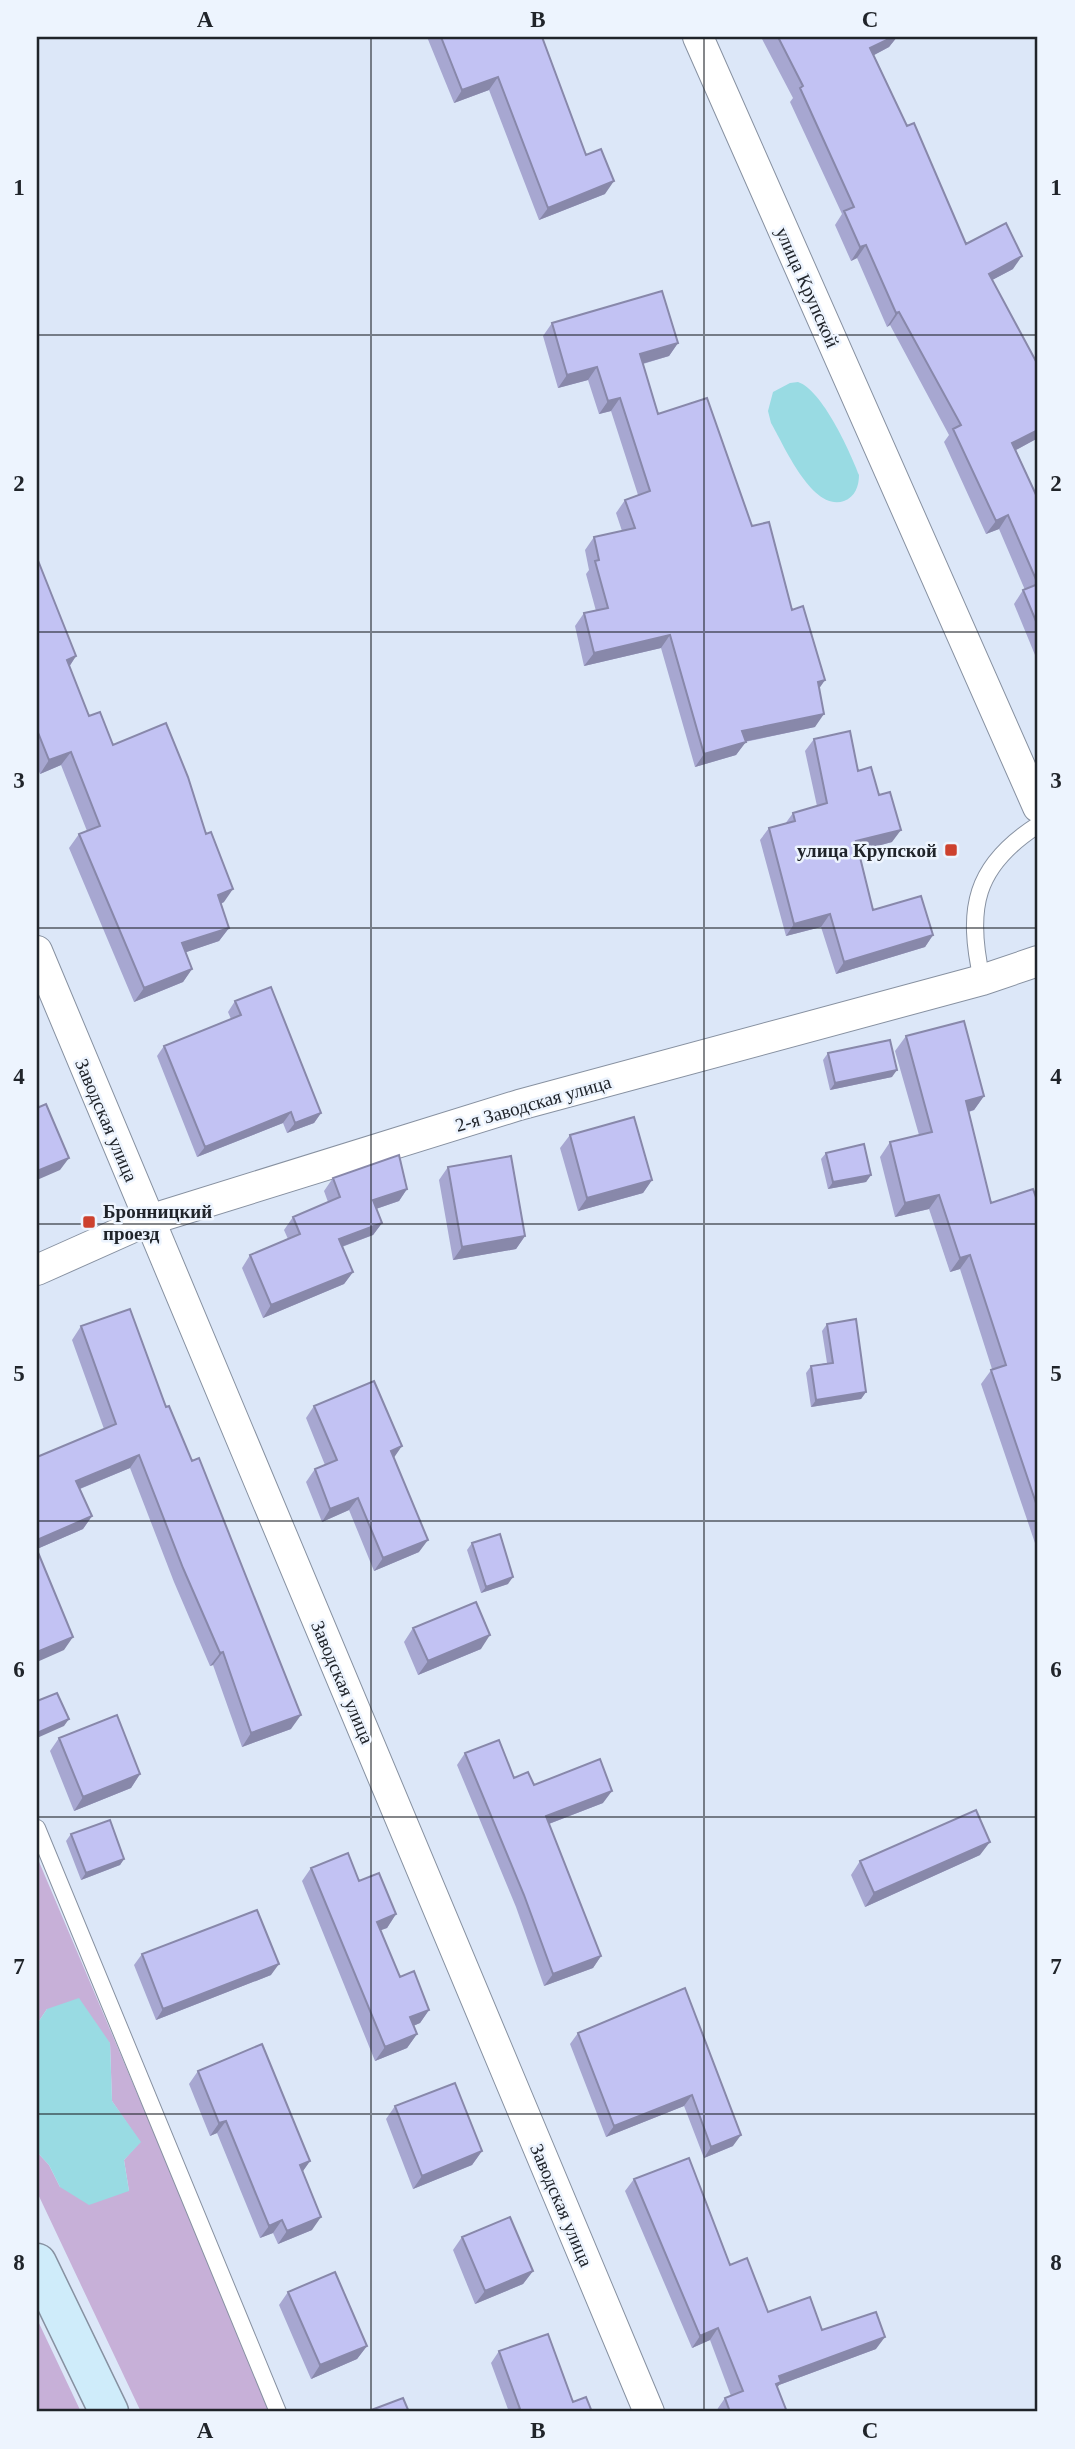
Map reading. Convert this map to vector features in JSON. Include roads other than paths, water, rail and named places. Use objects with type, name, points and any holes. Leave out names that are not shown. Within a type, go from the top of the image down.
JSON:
[{"type":"main road","points":[[37,2263],[109,2412]]},
{"type":"street","name":"улица Крупской","points":[[698,37],[1038,807]]},
{"type":"street","name":"Заводская улица","points":[[37,951],[649,2412]]},
{"type":"street","name":"2-я Заводская улица","points":[[37,1270],[149,1220],[519,1105],[982,980],[1038,961]]},
{"type":"lane","points":[[982,980],[974,948],[973,907],[989,871],[1013,841],[1038,825]]},
{"type":"lane","points":[[37,1828],[278,2412]]},
{"type":"place","name":"улица Крупской","points":[[951,850]]},
{"type":"place","name":"Бронницкий проезд","points":[[89,1222]]}]
